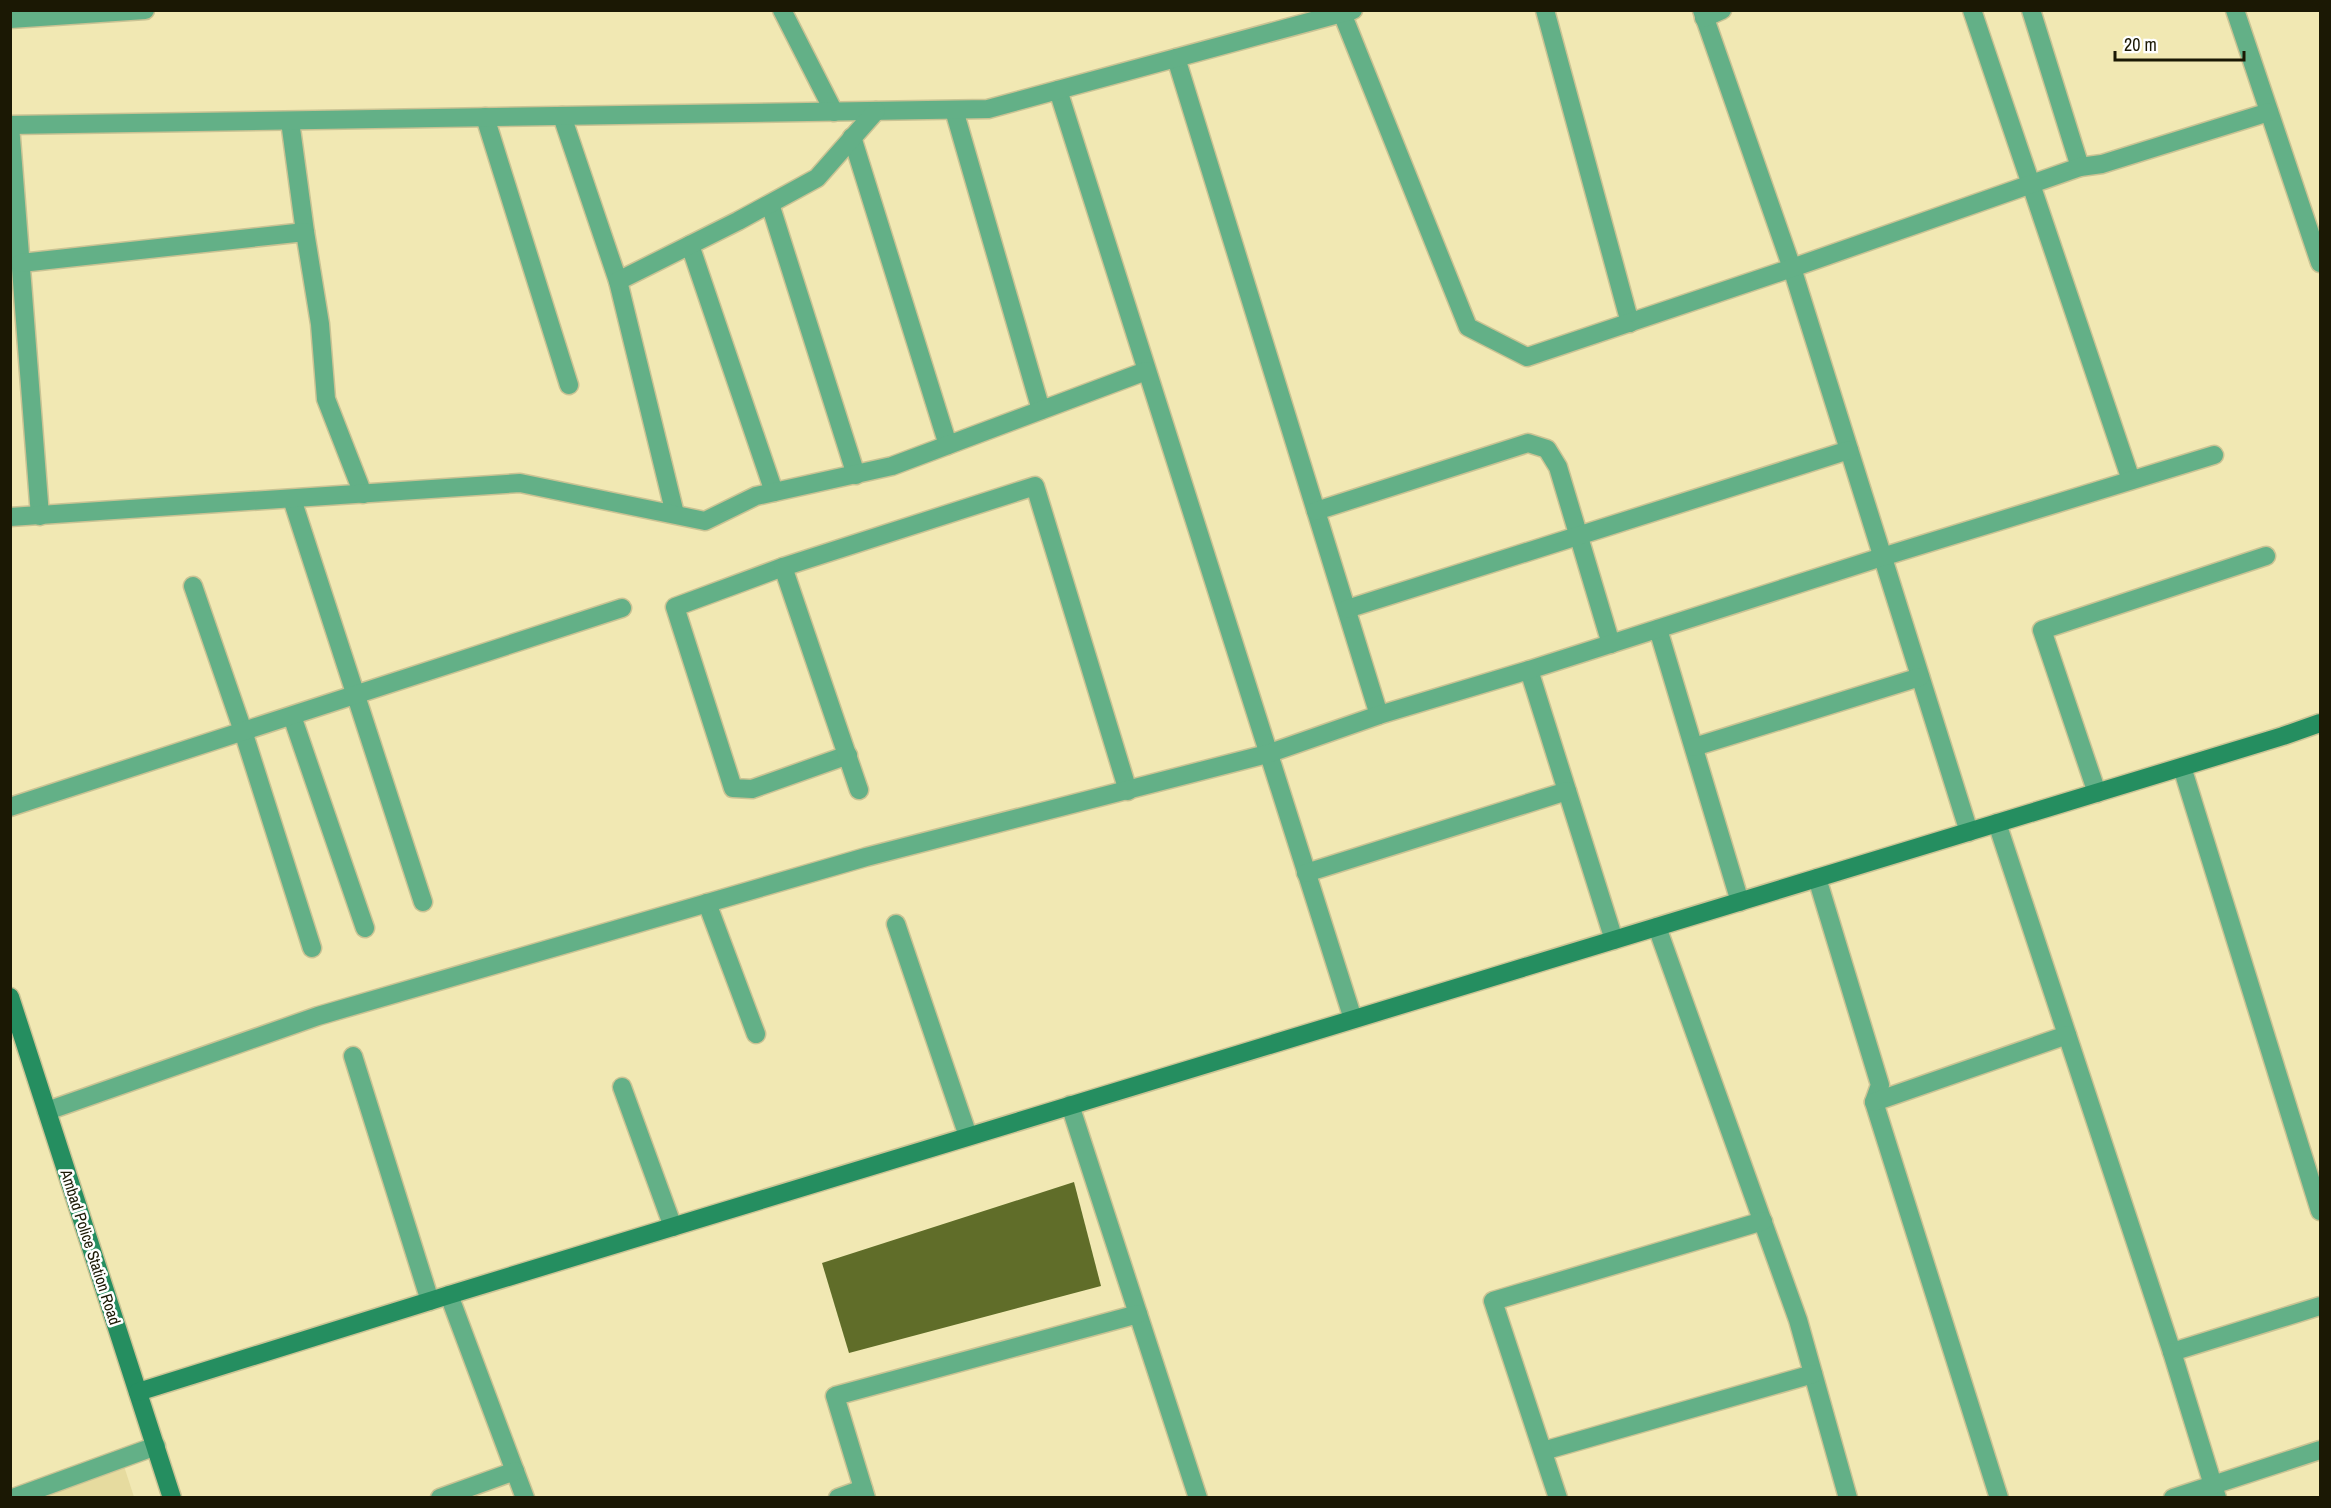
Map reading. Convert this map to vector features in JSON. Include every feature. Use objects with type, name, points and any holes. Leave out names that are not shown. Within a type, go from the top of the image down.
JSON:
[{"type":"street","points":[[10,19],[145,10]]},
{"type":"street","points":[[782,10],[834,112]]},
{"type":"street","points":[[1545,10],[1630,323]]},
{"type":"street","points":[[1722,10],[1703,14],[1792,268],[1969,832]]},
{"type":"street","points":[[1972,10],[2131,480]]},
{"type":"street","points":[[2031,10],[2080,167]]},
{"type":"street","points":[[2235,10],[2269,112],[2316,237],[2320,263]]},
{"type":"street","points":[[40,516],[10,125],[988,109],[1348,12],[1468,327],[1527,357],[1792,268],[2080,167],[2102,164],[2269,112]]},
{"type":"street","points":[[1176,58],[1379,715]]},
{"type":"street","points":[[1058,90],[1353,1019]]},
{"type":"street","points":[[954,110],[1041,410]]},
{"type":"street","points":[[618,281],[817,178],[876,111]]},
{"type":"street","points":[[562,116],[618,281],[675,514]]},
{"type":"street","points":[[485,117],[569,385]]},
{"type":"street","points":[[290,121],[320,324],[326,399],[363,494]]},
{"type":"street","points":[[852,137],[948,445]]},
{"type":"street","points":[[770,204],[856,475]]},
{"type":"street","points":[[21,263],[305,232]]},
{"type":"street","points":[[690,245],[774,492]]},
{"type":"street","points":[[10,517],[520,483],[705,521],[756,496],[892,466],[1146,371]]},
{"type":"street","points":[[1316,511],[1528,443],[1547,449],[1558,467],[1611,644]]},
{"type":"street","points":[[1347,609],[1849,450]]},
{"type":"street","points":[[47,1111],[318,1017],[866,856],[1267,754],[1379,715],[1529,670],[1882,556],[2214,455]]},
{"type":"street","points":[[848,755],[752,789],[734,788],[675,607],[783,567],[1035,486],[1128,791]]},
{"type":"street","points":[[292,498],[423,902]]},
{"type":"street","points":[[2097,793],[2042,630],[2266,556]]},
{"type":"street","points":[[783,567],[859,790]]},
{"type":"street","points":[[193,586],[243,731],[312,948]]},
{"type":"street","points":[[10,807],[622,608]]},
{"type":"street","points":[[1658,629],[1740,902]]},
{"type":"street","points":[[1529,670],[1614,940]]},
{"type":"street","points":[[1694,747],[1920,677]]},
{"type":"street","points":[[292,716],[365,928]]},
{"type":"street","points":[[138,1392],[2320,723]]},
{"type":"street","points":[[2182,767],[2320,1211]]},
{"type":"street","points":[[1306,873],[1567,791]]},
{"type":"street","points":[[1997,823],[2172,1352],[2215,1491]]},
{"type":"street","points":[[1817,878],[1880,1085],[1874,1102],[1999,1497]]},
{"type":"street","points":[[707,903],[756,1034]]},
{"type":"street","points":[[896,924],[968,1136]]},
{"type":"street","points":[[1658,927],[1798,1320],[1848,1497]]},
{"type":"street","name":"Ambad Police Station Road","points":[[10,997],[172,1497]]},
{"type":"street","points":[[1874,1102],[2067,1035]]},
{"type":"street","points":[[353,1056],[430,1301]]},
{"type":"street","points":[[622,1086],[673,1227]]},
{"type":"street","points":[[1070,1105],[1198,1497]]},
{"type":"street","points":[[1558,1497],[1493,1302],[1763,1221]]},
{"type":"street","points":[[449,1295],[525,1497]]},
{"type":"street","points":[[2172,1352],[2320,1306]]},
{"type":"street","points":[[838,1497],[865,1493],[835,1396],[1138,1314]]},
{"type":"street","points":[[1543,1451],[1813,1374]]},
{"type":"street","points":[[13,1497],[156,1446]]},
{"type":"street","points":[[2173,1497],[2215,1491],[2320,1450]]},
{"type":"street","points":[[440,1497],[515,1472]]},
{"type":"shaded area","points":[[123,1463],[134,1497],[18,1498]]},
{"type":"building","points":[[1074,1182],[1101,1286],[849,1353],[822,1263]]}]
